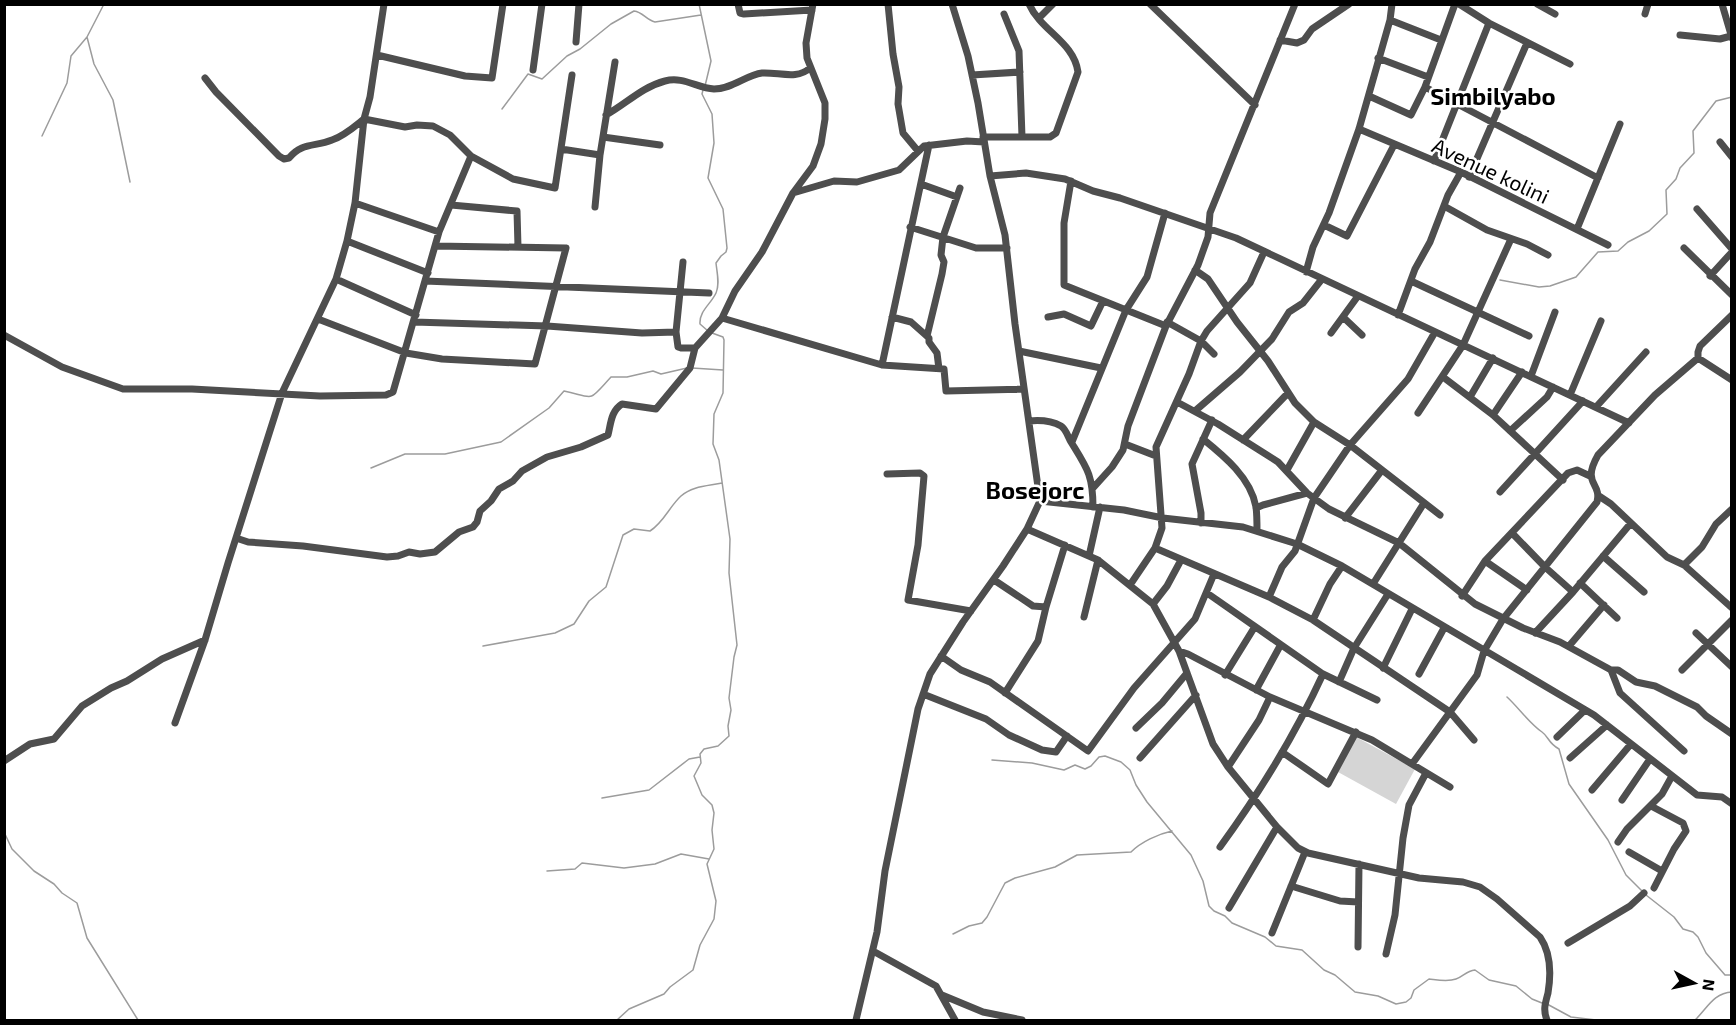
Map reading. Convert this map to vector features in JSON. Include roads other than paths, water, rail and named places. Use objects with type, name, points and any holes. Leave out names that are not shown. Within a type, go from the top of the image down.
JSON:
[{"type":"street","points":[[175,723],[205,640],[282,393],[336,279],[355,203],[364,119],[370,97],[384,4]]},
{"type":"street","points":[[377,55],[465,76],[492,78],[503,4]]},
{"type":"street","points":[[533,70],[542,4]]},
{"type":"street","points":[[576,42],[579,4]]},
{"type":"street","points":[[236,538],[248,542],[347,550],[387,558],[409,552],[420,554],[435,552],[459,532],[473,527],[480,511],[499,489],[513,481],[522,471],[547,457],[581,447],[609,435],[612,417],[616,408],[622,404],[656,409],[690,368],[695,348],[722,318],[735,291],[762,252],[793,193],[813,166],[821,144],[825,103],[807,58],[812,7],[744,14],[740,13],[738,4]]},
{"type":"street","points":[[888,4],[903,133],[918,151]]},
{"type":"street","points":[[856,1020],[873,951],[885,871],[918,709],[930,674],[1027,529],[1040,501],[1007,248],[990,176],[972,75],[952,4]]},
{"type":"street","points":[[793,193],[834,181],[857,182],[894,171],[929,145],[984,139],[1050,137],[1056,133],[1078,72],[1077,63],[1071,50],[1039,18],[1029,4]]},
{"type":"street","points":[[1039,18],[1053,4]]},
{"type":"street","points":[[1150,4],[1255,105]]},
{"type":"street","points":[[1093,488],[1112,467],[1125,444],[1128,426],[1167,324],[1195,270],[1208,237],[1210,213],[1294,4]]},
{"type":"street","points":[[1280,40],[1297,43],[1304,40],[1312,29],[1349,4]]},
{"type":"street","points":[[1306,272],[1313,247],[1324,225],[1359,129],[1390,20],[1392,4]]},
{"type":"street","points":[[1369,96],[1411,115],[1425,87],[1441,40],[1457,4],[1570,64]]},
{"type":"street","points":[[1645,14],[1648,4]]},
{"type":"street","points":[[1680,35],[1720,39],[1731,37],[1722,4]]},
{"type":"street","points":[[1540,5],[1555,14]]},
{"type":"street","points":[[1004,14],[1019,51],[1022,137]]},
{"type":"street","points":[[1390,20],[1441,40]]},
{"type":"street","points":[[1434,161],[1489,23]]},
{"type":"street","points":[[1469,177],[1527,43]]},
{"type":"street","points":[[1378,58],[1428,76]]},
{"type":"street","points":[[595,207],[600,155],[615,62]]},
{"type":"street","points":[[606,115],[627,104],[638,93],[666,81],[683,80],[712,89],[722,88],[759,73],[795,75],[803,74],[810,68]]},
{"type":"street","points":[[972,75],[1020,72]]},
{"type":"street","points":[[364,119],[405,127],[433,126],[450,135],[471,156],[513,179],[555,188],[572,75]]},
{"type":"street","points":[[205,78],[216,92],[284,159],[289,158],[295,150],[301,147],[332,141],[364,119]]},
{"type":"street","points":[[1425,87],[1598,178]]},
{"type":"street","points":[[1577,229],[1620,124]]},
{"type":"street","name":"Avenue kolini","points":[[1359,129],[1461,172],[1608,244]]},
{"type":"street","points":[[603,137],[660,145]]},
{"type":"street","points":[[1720,142],[1731,157]]},
{"type":"street","points":[[882,365],[929,145]]},
{"type":"street","points":[[1324,225],[1347,236],[1394,145]]},
{"type":"street","points":[[561,149],[600,155]]},
{"type":"street","points":[[4,335],[62,367],[123,389],[320,396],[386,395],[393,392],[439,232],[471,156]]},
{"type":"street","points":[[1398,315],[1444,206],[1461,172]]},
{"type":"street","points":[[990,176],[1026,173],[1071,181],[1093,191],[1208,228],[1493,358],[1629,423]]},
{"type":"street","points":[[1071,181],[1064,223],[1064,285],[1167,324],[1202,341],[1214,354]]},
{"type":"street","points":[[921,184],[957,197]]},
{"type":"street","points":[[927,336],[944,262],[940,255],[943,237],[960,189]]},
{"type":"street","points":[[355,203],[439,232]]},
{"type":"street","points":[[450,205],[517,211],[518,248]]},
{"type":"street","points":[[1444,206],[1487,230],[1527,243],[1548,255]]},
{"type":"street","points":[[1697,209],[1731,250],[1710,276]]},
{"type":"street","points":[[1072,442],[1126,310],[1147,277],[1165,213]]},
{"type":"street","points":[[910,227],[976,248],[1007,248]]},
{"type":"street","points":[[1418,413],[1463,345],[1510,239]]},
{"type":"street","points":[[347,241],[428,273]]},
{"type":"street","points":[[318,319],[406,353],[442,359],[535,364],[566,248],[435,246]]},
{"type":"street","points":[[1684,248],[1731,295]]},
{"type":"street","points":[[1130,585],[1155,549],[1162,528],[1156,447],[1207,331],[1250,283],[1264,252]]},
{"type":"street","points":[[683,262],[676,332],[678,346],[695,348]]},
{"type":"street","points":[[1195,270],[1208,279],[1295,403],[1314,422],[1350,445],[1440,515]]},
{"type":"street","points":[[336,279],[415,318],[642,333],[676,332]]},
{"type":"street","points":[[1195,411],[1240,372],[1272,339],[1289,312],[1303,303],[1322,279]]},
{"type":"street","points":[[425,281],[709,293]]},
{"type":"street","points":[[1411,281],[1529,336]]},
{"type":"street","points":[[1331,333],[1358,296]]},
{"type":"street","points":[[1048,317],[1064,314],[1090,326],[1103,301]]},
{"type":"street","points":[[1531,376],[1555,312]]},
{"type":"street","points":[[1731,315],[1701,346],[1698,358],[1655,395],[1598,455],[1590,476],[1599,496],[1611,504],[1667,557],[1684,565],[1731,608]]},
{"type":"street","points":[[892,317],[910,322],[927,336],[937,353],[939,369]]},
{"type":"street","points":[[1343,317],[1362,335]]},
{"type":"street","points":[[722,318],[882,365],[944,369],[946,391],[1024,389]]},
{"type":"street","points":[[1570,395],[1601,321]]},
{"type":"street","points":[[1269,597],[1282,567],[1295,551],[1314,498],[1350,445],[1408,379],[1435,332]]},
{"type":"street","points":[[1019,351],[1101,368]]},
{"type":"street","points":[[1596,407],[1646,352]]},
{"type":"street","points":[[1470,397],[1493,358]]},
{"type":"street","points":[[1698,358],[1731,380]]},
{"type":"street","points":[[1493,416],[1522,372]]},
{"type":"street","points":[[1443,377],[1493,416],[1563,480]]},
{"type":"street","points":[[1510,431],[1547,397],[1553,387]]},
{"type":"street","points":[[1243,440],[1288,393]]},
{"type":"street","points":[[1500,492],[1583,401]]},
{"type":"street","points":[[1177,402],[1212,420],[1287,470],[1307,493],[1345,519],[1399,543],[1462,596],[1503,619],[1569,646],[1611,670],[1618,670],[1636,682],[1655,686],[1697,707],[1706,716],[1730,729]]},
{"type":"street","points":[[1029,421],[1038,420],[1060,426],[1084,460],[1097,507],[1089,556]]},
{"type":"street","points":[[1201,523],[1192,464],[1212,420]]},
{"type":"street","points":[[1287,470],[1314,422]]},
{"type":"street","points":[[1203,439],[1238,472],[1250,491],[1256,508],[1257,531]]},
{"type":"street","points":[[1125,444],[1156,456]]},
{"type":"street","points":[[1345,519],[1382,470]]},
{"type":"street","points":[[1462,596],[1485,561],[1572,470],[1590,476]]},
{"type":"street","points":[[887,474],[920,473],[924,476],[918,545],[908,600],[971,611]]},
{"type":"street","points":[[1256,508],[1307,493]]},
{"type":"street","points":[[1412,764],[1477,675],[1484,651],[1503,619],[1597,502],[1599,496]]},
{"type":"street","points":[[1040,501],[1243,527],[1297,544],[1342,566],[1585,710],[1697,795],[1722,797],[1731,804]]},
{"type":"street","points":[[1373,584],[1424,504]]},
{"type":"street","points":[[1684,565],[1702,547],[1716,524],[1731,509]]},
{"type":"street","points":[[1535,633],[1631,523]]},
{"type":"street","points":[[1027,529],[1098,560],[1153,604],[1179,651],[1213,744],[1228,767],[1277,827],[1298,848],[1305,852],[1419,878],[1463,882],[1480,887],[1540,937],[1545,945],[1548,959],[1548,992],[1544,1012],[1547,1020]]},
{"type":"street","points":[[1512,533],[1573,592]]},
{"type":"street","points":[[1005,693],[1038,641],[1065,545]]},
{"type":"street","points":[[1155,549],[1269,597],[1313,620],[1450,712],[1474,740]]},
{"type":"street","points":[[1604,556],[1644,592]]},
{"type":"street","points":[[1084,617],[1098,560]]},
{"type":"street","points":[[1153,604],[1167,586],[1181,560]]},
{"type":"street","points":[[1485,561],[1527,590]]},
{"type":"street","points":[[1313,620],[1330,584],[1342,566]]},
{"type":"street","points":[[941,656],[961,670],[990,682],[1088,751],[1134,688],[1195,619],[1214,574]]},
{"type":"street","points":[[994,580],[1033,606],[1046,607]]},
{"type":"street","points":[[1580,583],[1617,618]]},
{"type":"street","points":[[1207,593],[1323,674],[1377,700]]},
{"type":"street","points":[[1339,682],[1354,648],[1388,594]]},
{"type":"street","points":[[1569,646],[1604,605]]},
{"type":"street","points":[[1383,668],[1412,609]]},
{"type":"street","points":[[1682,670],[1731,620]]},
{"type":"street","points":[[1225,675],[1254,628]]},
{"type":"street","points":[[1419,674],[1444,628]]},
{"type":"street","points":[[1696,633],[1731,667]]},
{"type":"street","points":[[4,761],[30,744],[54,739],[82,706],[111,688],[127,681],[162,659],[205,640]]},
{"type":"street","points":[[1256,690],[1280,646]]},
{"type":"street","points":[[1179,651],[1270,697],[1356,732],[1450,787]]},
{"type":"street","points":[[1611,670],[1620,693],[1684,751]]},
{"type":"street","points":[[1136,728],[1162,703],[1187,673]]},
{"type":"street","points":[[1220,847],[1255,799],[1306,711],[1323,674]]},
{"type":"street","points":[[923,694],[986,719],[1009,735],[1042,750],[1056,752],[1067,735]]},
{"type":"street","points":[[1140,758],[1196,695]]},
{"type":"street","points":[[1228,767],[1259,720],[1270,697]]},
{"type":"street","points":[[1557,737],[1585,710]]},
{"type":"street","points":[[1570,758],[1607,725]]},
{"type":"street","points":[[1282,752],[1328,784],[1356,732]]},
{"type":"street","points":[[1592,790],[1631,744]]},
{"type":"street","points":[[1622,800],[1650,759]]},
{"type":"street","points":[[1386,954],[1395,915],[1409,805],[1426,773]]},
{"type":"street","points":[[1618,842],[1627,829],[1662,794],[1672,776]]},
{"type":"street","points":[[1652,806],[1683,823],[1686,831],[1654,888]]},
{"type":"street","points":[[1229,908],[1277,827]]},
{"type":"street","points":[[1272,933],[1305,852]]},
{"type":"street","points":[[1629,852],[1662,871]]},
{"type":"street","points":[[1358,947],[1359,864]]},
{"type":"street","points":[[1291,886],[1340,901],[1358,903]]},
{"type":"street","points":[[1568,943],[1630,906],[1644,893]]},
{"type":"street","points":[[873,951],[936,986],[955,1020]]},
{"type":"street","points":[[942,995],[983,1012],[1022,1020]]},
{"type":"street","points":[[980,1020],[983,1012]]},
{"type":"waterway","points":[[42,136],[67,83],[71,56],[87,37],[104,4]]},
{"type":"waterway","points":[[699,4],[711,61],[705,86]]},
{"type":"waterway","points":[[502,109],[528,74],[542,79],[567,56],[580,49],[611,24],[634,11],[655,22],[701,15]]},
{"type":"waterway","points":[[87,37],[94,64],[113,100],[130,182]]},
{"type":"waterway","points":[[703,90],[702,94],[712,114],[714,143],[708,178],[723,209],[727,248],[716,263],[718,282],[716,293],[700,319],[700,324],[708,331]]},
{"type":"waterway","points":[[1500,280],[1539,287],[1550,286],[1576,277],[1598,252],[1618,251],[1628,242],[1649,231],[1667,214],[1666,190],[1676,179],[1680,168],[1694,153],[1693,131],[1716,101],[1732,97]]},
{"type":"waterway","points":[[617,1020],[629,1009],[664,994],[693,970],[700,945],[714,919],[716,901],[707,864],[714,849],[712,830],[714,813],[712,805],[702,795],[694,776],[701,763],[700,754],[704,749],[718,746],[729,736],[731,710],[729,698],[737,645],[729,573],[730,539],[719,460],[713,444],[714,414],[723,393],[724,340],[723,337],[712,333]]},
{"type":"waterway","points":[[371,468],[405,454],[445,454],[501,442],[549,408],[564,391],[587,397],[594,395],[611,377],[627,377],[653,371],[661,374],[687,368]]},
{"type":"waterway","points":[[692,368],[723,370]]},
{"type":"waterway","points":[[483,646],[555,633],[574,624],[589,601],[606,587],[623,535],[634,529],[650,531],[685,493],[700,487],[722,483]]},
{"type":"waterway","points":[[1507,697],[1559,749],[1569,784],[1608,840],[1626,875],[1642,891]]},
{"type":"waterway","points":[[992,760],[1032,763],[1064,770],[1075,765],[1085,769],[1099,757],[1105,756],[1121,762],[1130,770],[1147,802],[1191,855],[1203,881],[1209,906],[1214,911],[1225,916],[1232,923],[1265,937],[1276,946],[1302,950],[1324,970],[1335,975],[1355,992],[1378,996],[1396,1004],[1406,1002],[1411,998],[1414,990],[1429,979],[1453,980],[1475,970],[1489,980],[1516,986],[1532,999],[1542,1003]]},
{"type":"waterway","points":[[602,798],[649,790],[689,759],[700,757]]},
{"type":"waterway","points":[[953,934],[969,926],[982,923],[1005,883],[1015,878],[1055,867],[1077,855],[1131,852],[1150,839],[1172,831]]},
{"type":"waterway","points":[[4,832],[12,849],[34,871],[77,903],[87,938],[138,1020]]},
{"type":"waterway","points":[[547,871],[575,869],[582,863],[624,868],[655,864],[681,854],[709,859]]},
{"type":"waterway","points":[[1646,895],[1674,917],[1683,929],[1693,932],[1706,953],[1725,975],[1732,975]]},
{"type":"waterway","points":[[1695,1020],[1715,998],[1732,992]]},
{"type":"waterway","points":[[1547,1004],[1571,1017],[1596,1020]]},
{"type":"district","name":"Simbilyabo","points":[[1493,95]]},
{"type":"district","name":"Bosejorc","points":[[1035,489]]}]
